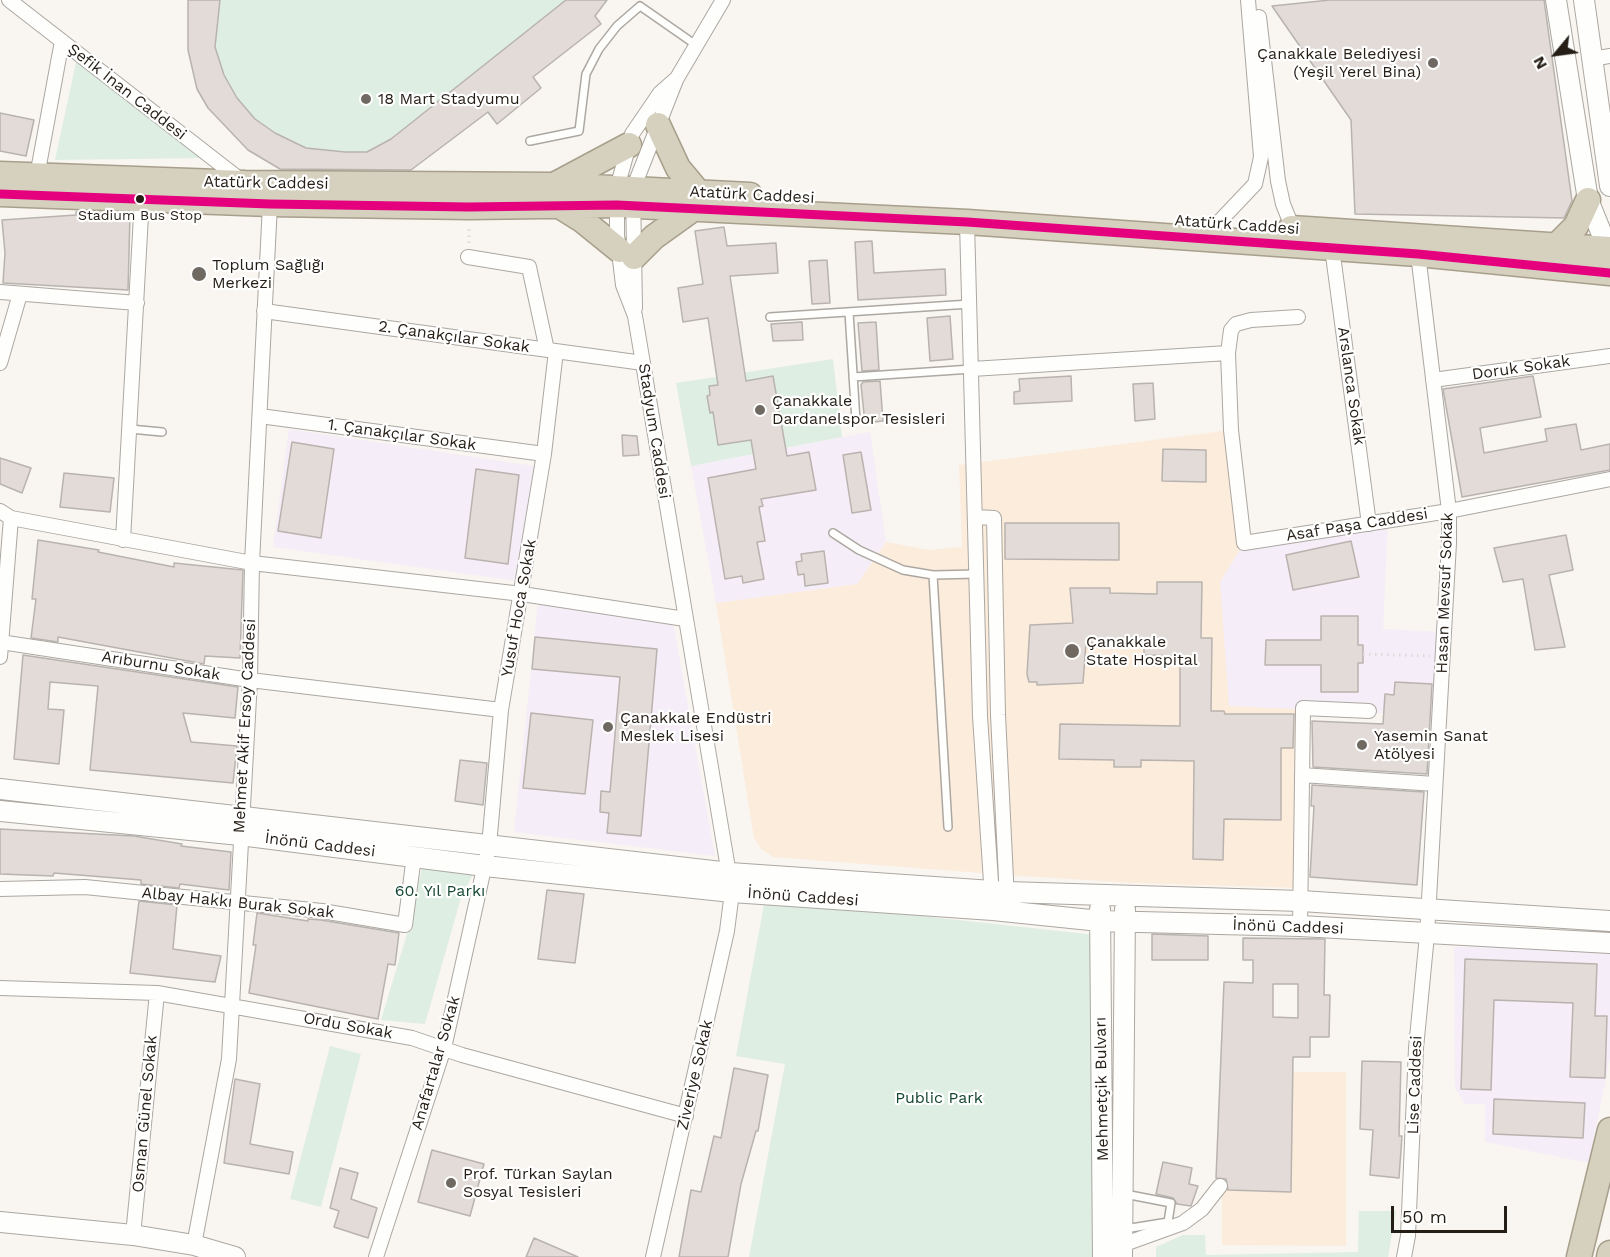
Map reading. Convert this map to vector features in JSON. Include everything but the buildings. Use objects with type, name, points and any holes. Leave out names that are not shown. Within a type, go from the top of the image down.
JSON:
[{"type":"highway","points":[[629,145],[555,195],[582,220],[627,253],[654,237],[695,201],[658,125]]},
{"type":"highway","name":"Atatürk Caddesi","points":[[0,174],[625,197],[1217,224],[1556,246],[1609,253]]},
{"type":"highway","name":"Atatürk Caddesi","points":[[0,194],[142,197],[270,204],[469,207],[555,195]]},
{"type":"highway","points":[[1556,246],[1576,226],[1588,200]]},
{"type":"highway","name":"Atatürk Caddesi","points":[[695,201],[967,233],[1332,248],[1610,273]]},
{"type":"highway","points":[[1579,1257],[1610,1130]]},
{"type":"highway","points":[[1609,1257],[1610,1253]]},
{"type":"main road","points":[[1556,0],[1588,200],[1609,253]]},
{"type":"main road","points":[[1584,0],[1601,57],[1610,186]]},
{"type":"main road","name":"İnönü Caddesi","points":[[0,789],[241,825],[414,856],[485,866],[1000,901],[1100,921],[1300,926],[1427,935],[1610,943]]},
{"type":"main road","name":"İnönü Caddesi","points":[[0,811],[241,825],[489,846],[731,882]]},
{"type":"main road","name":"İnönü Caddesi","points":[[1000,901],[1100,895],[1301,901],[1610,921]]},
{"type":"main road","name":"Mehmetçik Bulvarı","points":[[1100,895],[1117,1240]]},
{"type":"main road","name":"Mehmetçik Bulvarı","points":[[1103,1257],[1117,1240],[1123,1194],[1125,896]]},
{"type":"main road","points":[[0,1222],[133,1235],[194,1245],[235,1257]]},
{"type":"street","name":"Şefik İnan Caddesi","points":[[9,0],[245,183]]},
{"type":"street","name":"Stadyum Caddesi","points":[[723,0],[677,78],[660,93],[632,134],[625,197],[627,253],[623,285],[635,316],[731,882]]},
{"type":"street","points":[[1217,224],[1255,184],[1260,164],[1248,0]]},
{"type":"street","points":[[1257,0],[1275,163],[1283,204],[1293,229]]},
{"type":"street","points":[[37,176],[62,41]]},
{"type":"street","points":[[625,197],[677,78]]},
{"type":"street","points":[[1260,164],[1275,163]]},
{"type":"street","points":[[123,540],[142,197]]},
{"type":"street","name":"Mehmet Akif Ersoy Caddesi","points":[[194,1245],[229,1059],[230,1004],[250,680],[252,563],[270,204]]},
{"type":"street","points":[[967,233],[978,574],[980,716],[1000,901]]},
{"type":"street","name":"Arslanca Sokak","points":[[1332,248],[1369,524]]},
{"type":"street","name":"Hasan Mevsuf Sokak","points":[[1418,254],[1449,511],[1444,657],[1427,935]]},
{"type":"street","name":"Yusuf Hoca Sokak","points":[[468,257],[529,267],[552,350],[544,454],[501,710],[489,846],[485,866]]},
{"type":"street","points":[[0,292],[137,303]]},
{"type":"street","points":[[0,363],[20,294]]},
{"type":"street","name":"2. Çanakçılar Sokak","points":[[264,312],[643,363]]},
{"type":"street","points":[[972,369],[1228,353],[1231,330],[1236,324],[1251,320],[1298,317]]},
{"type":"street","name":"Asaf Paşa Caddesi","points":[[1228,353],[1231,430],[1244,543],[1449,511],[1610,479]]},
{"type":"street","name":"Doruk Sokak","points":[[1433,381],[1610,356]]},
{"type":"street","name":"1. Çanakçılar Sokak","points":[[260,416],[544,454]]},
{"type":"street","points":[[0,657],[6,515],[123,540],[252,563],[522,594],[685,619]]},
{"type":"street","points":[[976,517],[994,518],[1000,901]]},
{"type":"street","name":"Arıburnu Sokak","points":[[1,642],[250,680],[501,710]]},
{"type":"street","points":[[1300,926],[1303,708],[1369,711]]},
{"type":"street","points":[[1302,775],[1435,784]]},
{"type":"street","name":"Albay Hakkı Burak Sokak","points":[[0,889],[85,887],[322,911],[405,925],[414,856]]},
{"type":"street","name":"Anafartalar Sokak","points":[[376,1257],[444,1048],[485,866]]},
{"type":"street","name":"Ziveriye Sokak","points":[[653,1257],[727,931],[731,882]]},
{"type":"street","name":"Lise Caddesi","points":[[1404,1257],[1408,1236],[1416,1047],[1427,935]]},
{"type":"street","name":"Ordu Sokak","points":[[0,988],[157,993],[230,1004],[412,1038],[686,1116]]},
{"type":"street","name":"Osman Günel Sokak","points":[[133,1235],[157,993]]},
{"type":"street","points":[[1117,1240],[1183,1223],[1202,1209],[1220,1186]]},
{"type":"lane","points":[[530,141],[579,132],[582,100],[590,66],[599,49],[640,3],[696,45]]},
{"type":"lane","points":[[770,317],[970,304]]},
{"type":"lane","points":[[849,312],[856,421]]},
{"type":"lane","points":[[854,377],[972,369]]},
{"type":"lane","points":[[130,429],[162,432]]},
{"type":"lane","points":[[833,533],[883,562],[903,570],[933,575],[978,574]]},
{"type":"lane","points":[[933,575],[948,827]]},
{"type":"lane","points":[[1117,1240],[1168,1222],[1171,1203],[1123,1194]]},
{"type":"path","points":[[468,257],[469,207]]},
{"type":"path","points":[[1362,654],[1444,657]]},
{"type":"shaded area","points":[[289,429],[534,466],[517,581],[273,547]]},
{"type":"shaded area","name":"Çanakkale State Hospital","points":[[1231,430],[1244,543],[1229,706],[1303,708],[1300,888],[1135,883],[1007,875],[773,857],[761,849],[754,838],[716,603],[857,584],[886,542],[929,550],[962,547],[959,465]]},
{"type":"shaded area","points":[[870,432],[886,542],[857,584],[716,603],[691,466]]},
{"type":"shaded area","points":[[1388,521],[1383,629],[1446,632],[1440,716],[1229,706],[1220,582],[1244,543]]},
{"type":"shaded area","name":"Çanakkale Endüstri Meslek Lisesi","points":[[538,602],[673,622],[715,856],[514,832]]},
{"type":"shaded area","points":[[1454,947],[1610,948],[1610,1057],[1589,1163],[1485,1142],[1485,1104],[1465,1104],[1455,1088]]},
{"type":"shaded area","points":[[1293,1072],[1346,1072],[1346,1246],[1222,1245],[1222,1190],[1291,1192]]},
{"type":"green space","name":"18 Mart Stadyumu","points":[[188,0],[607,0],[595,16],[601,24],[533,77],[541,88],[497,124],[487,113],[409,172],[410,179],[282,170],[248,150],[208,108],[197,89],[188,50]]},
{"type":"green space","points":[[77,58],[206,158],[55,160]]},
{"type":"green space","name":"Çanakkale Dardanelspor Tesisleri","points":[[833,359],[842,437],[691,466],[676,383]]},
{"type":"green space","name":"60. Yıl Parkı","points":[[423,862],[476,868],[461,898],[425,1024],[381,1020],[410,924]]},
{"type":"green space","name":"Public Park","points":[[765,899],[1096,935],[1099,1257],[749,1257],[785,1064],[736,1056]]},
{"type":"green space","points":[[330,1046],[361,1054],[321,1207],[290,1199]]},
{"type":"green space","points":[[1359,1211],[1396,1211],[1388,1257],[1156,1257],[1156,1247],[1183,1235],[1205,1235],[1206,1255],[1358,1252]]},
{"type":"transit line","points":[[0,194],[270,204],[469,207],[617,205],[967,222],[1418,254],[1610,273]]},
{"type":"place","name":"Çanakkale Belediyesi (Yeşil Yerel Bina)","points":[[1433,63]]},
{"type":"place","name":"18 Mart Stadyumu","points":[[366,99]]},
{"type":"place","name":"Stadium Bus Stop","points":[[140,199]]},
{"type":"place","name":"Toplum Sağlığı Merkezi","points":[[199,274]]},
{"type":"place","name":"Çanakkale Dardanelspor Tesisleri","points":[[760,410]]},
{"type":"place","name":"Çanakkale State Hospital","points":[[1072,651]]},
{"type":"place","name":"Çanakkale Endüstri Meslek Lisesi","points":[[608,727]]},
{"type":"place","name":"Yasemin Sanat Atölyesi","points":[[1362,745]]},
{"type":"place","name":"Prof. Türkan Saylan Sosyal Tesisleri","points":[[451,1183]]}]
